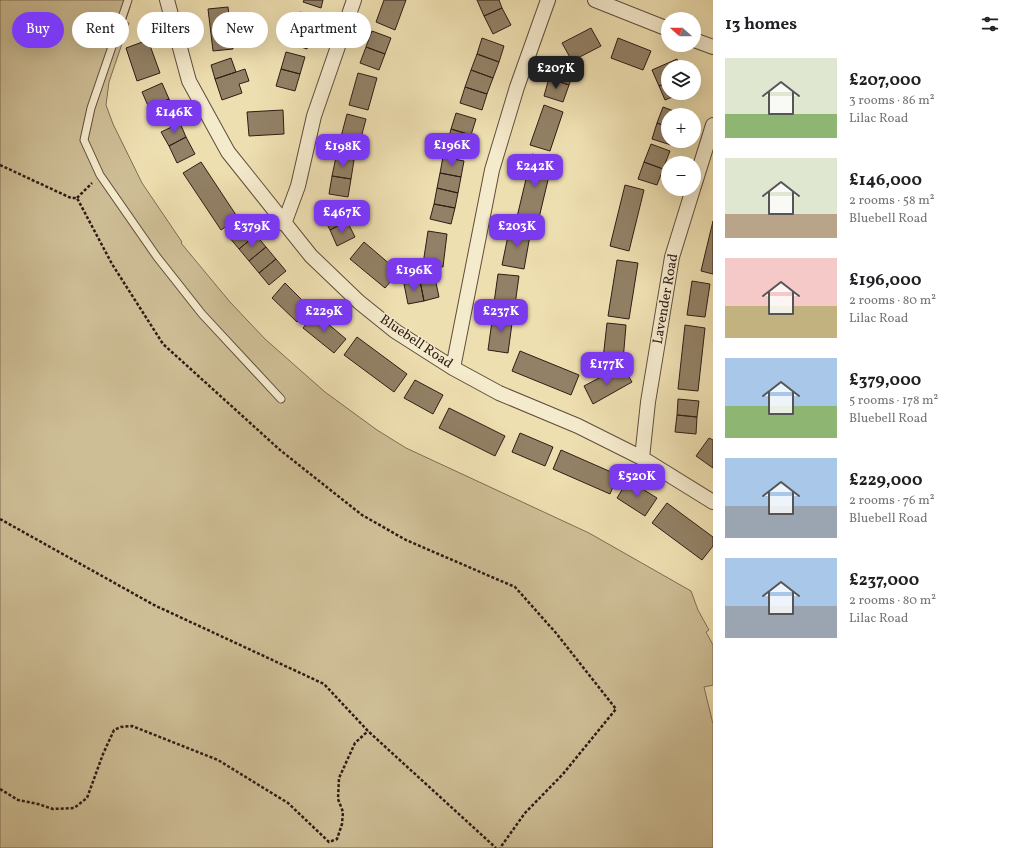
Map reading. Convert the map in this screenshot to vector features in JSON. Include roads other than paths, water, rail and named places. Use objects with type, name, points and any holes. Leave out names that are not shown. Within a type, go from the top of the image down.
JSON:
[{"type":"street","name":"Bluebell Road","points":[[167,0],[189,81],[228,152],[311,256],[359,302],[395,331],[453,368],[499,393],[578,426],[642,458],[713,502]]},
{"type":"street","points":[[284,224],[298,186],[314,116],[354,0]]},
{"type":"street","points":[[453,368],[492,170],[517,87],[548,0]]},
{"type":"street","points":[[595,0],[661,26]]},
{"type":"street","points":[[701,43],[713,48]]},
{"type":"street","name":"Lavender Road","points":[[701,165],[713,126]]},
{"type":"street","name":"Lavender Road","points":[[642,458],[648,402],[672,257],[691,196]]},
{"type":"lane","points":[[128,0],[91,108],[84,140],[100,175],[157,257],[202,314],[281,399]]}]
